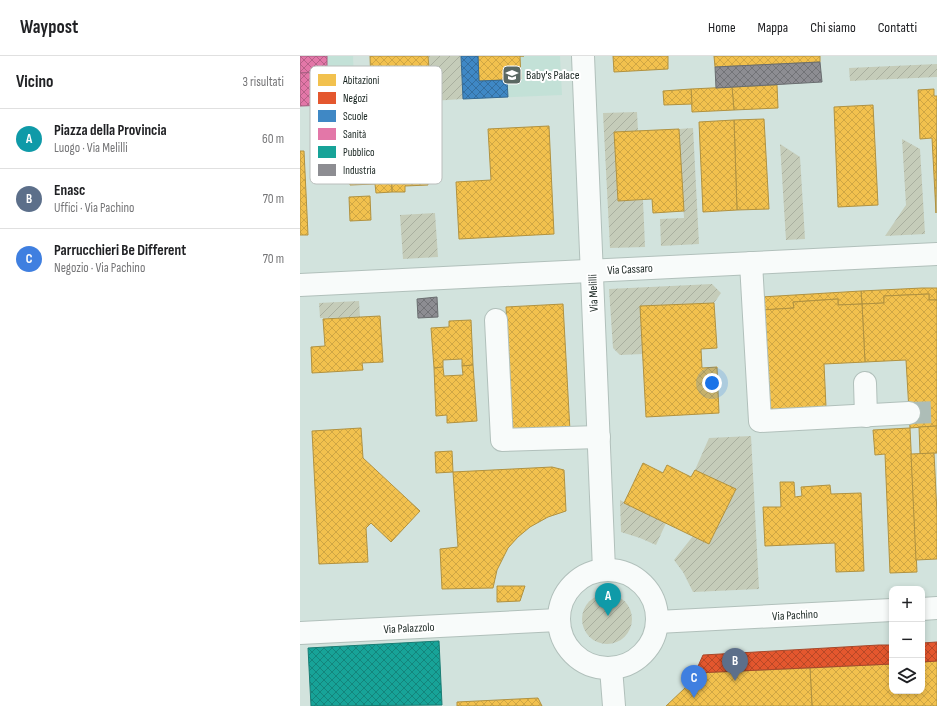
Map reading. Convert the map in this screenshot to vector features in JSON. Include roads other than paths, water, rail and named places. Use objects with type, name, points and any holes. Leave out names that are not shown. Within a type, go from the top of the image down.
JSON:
[{"type":"street","name":"Via Melilli","points":[[582,56],[604,570]]},
{"type":"street","name":"Via Cassaro","points":[[300,285],[937,254]]},
{"type":"street","points":[[750,263],[760,421],[909,413]]},
{"type":"street","points":[[496,320],[502,440],[599,436]]},
{"type":"street","points":[[865,382],[866,416]]},
{"type":"street","points":[[604,570],[615,570],[626,573],[635,578],[649,592],[657,612],[657,622],[653,640],[643,654],[628,664],[611,668],[600,668],[589,665],[571,652],[564,642],[560,632],[558,620],[561,602],[571,586],[587,574],[604,570]]},
{"type":"street","points":[[925,609],[937,608]]},
{"type":"street","name":"Via Pachino","points":[[657,622],[889,610]]},
{"type":"street","name":"Via Palazzolo","points":[[300,633],[558,620]]},
{"type":"street","points":[[611,668],[614,706]]},
{"type":"tunnel","points":[[909,413],[937,412]]},
{"type":"place","name":"Baby's Palace","points":[[512,75]]},
{"type":"place","name":"Piazza della Provincia","points":[[608,616]]},
{"type":"place","name":"Enasc","points":[[735,681]]},
{"type":"place","name":"Parrucchieri Be Different","points":[[694,698]]}]
